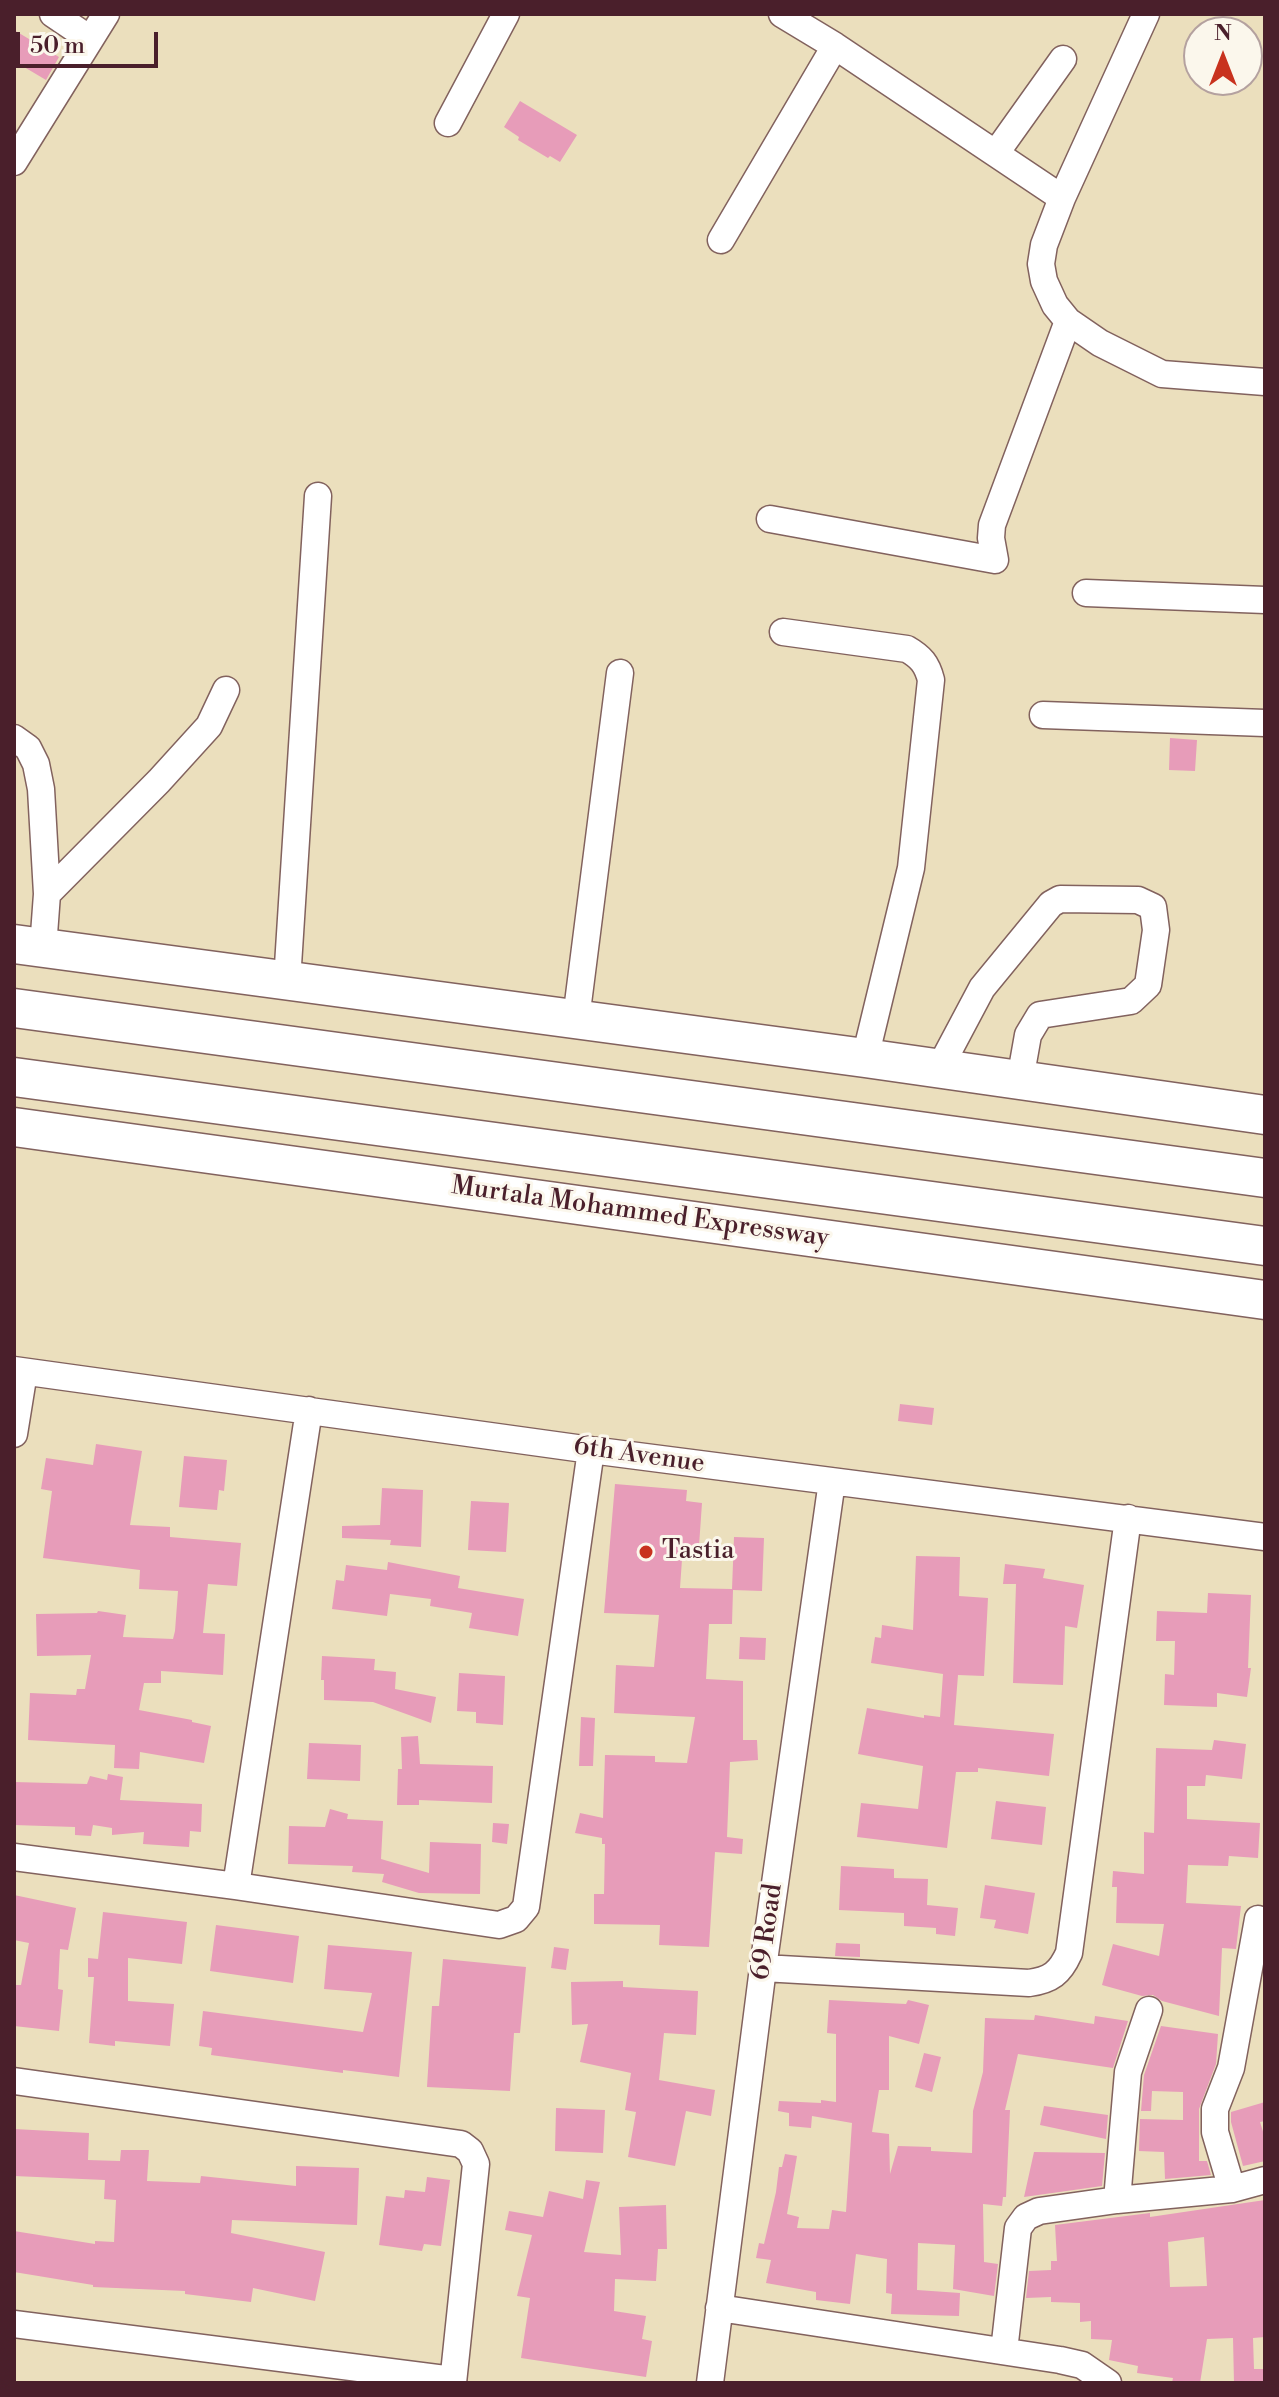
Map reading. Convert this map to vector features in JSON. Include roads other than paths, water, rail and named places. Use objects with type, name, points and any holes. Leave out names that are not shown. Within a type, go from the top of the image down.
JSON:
[{"type":"highway","points":[[29,946],[1265,1115]]},
{"type":"highway","points":[[14,1008],[1265,1178]]},
{"type":"highway","name":"Murtala Mohammed Expressway","points":[[14,1077],[1265,1246]]},
{"type":"highway","name":"Murtala Mohammed Expressway","points":[[14,1127],[1265,1300]]},
{"type":"highway","points":[[1038,1268],[1104,1293],[1265,1321]]},
{"type":"street","points":[[53,14],[90,39]]},
{"type":"street","points":[[14,162],[106,14]]},
{"type":"street","points":[[448,123],[506,14]]},
{"type":"street","points":[[782,14],[1062,198]]},
{"type":"street","points":[[1146,14],[1062,198],[1044,245],[1041,264],[1044,281],[1055,305],[1068,321],[1100,343],[1162,374],[1265,382]]},
{"type":"street","points":[[721,240],[835,46]]},
{"type":"street","points":[[996,153],[1063,59]]},
{"type":"street","points":[[770,519],[995,560],[992,525],[1068,321]]},
{"type":"street","points":[[287,981],[318,496]]},
{"type":"street","points":[[1086,593],[1265,600]]},
{"type":"street","points":[[783,632],[907,649],[920,657],[931,680],[911,868],[865,1058]]},
{"type":"street","points":[[576,1019],[620,673]]},
{"type":"street","points":[[47,894],[209,726],[226,690]]},
{"type":"street","points":[[1043,715],[1265,723]]},
{"type":"street","points":[[14,738],[28,748],[36,764],[41,789],[47,894],[29,946]]},
{"type":"street","points":[[939,1069],[982,988],[1051,904],[1060,899],[1138,900],[1153,907],[1156,930],[1148,985],[1131,1001],[1040,1015],[1028,1035],[1020,1080]]},
{"type":"street","points":[[14,1434],[19,1371]]},
{"type":"street","name":"6th Avenue","points":[[19,1371],[591,1450],[1265,1537]]},
{"type":"street","points":[[236,1886],[309,1410]]},
{"type":"street","points":[[14,1857],[499,1925],[516,1919],[526,1907],[591,1450]]},
{"type":"street","name":"69 Road","points":[[710,2383],[763,1968],[832,1481]]},
{"type":"street","points":[[763,1968],[1029,1983],[1055,1976],[1069,1953],[1128,1518]]},
{"type":"street","points":[[1232,2189],[1215,2132],[1215,2109],[1231,2068],[1258,1919]]},
{"type":"street","points":[[1117,2200],[1128,2072],[1149,2010]]},
{"type":"street","points":[[14,2081],[461,2144],[470,2151],[476,2164],[453,2382],[14,2324]]},
{"type":"street","points":[[1004,2351],[1018,2228],[1026,2217],[1039,2211],[1232,2189],[1265,2180]]},
{"type":"street","points":[[719,2308],[1082,2365],[1108,2383]]},
{"type":"place","name":"Tastia","points":[[646,1552]]}]
